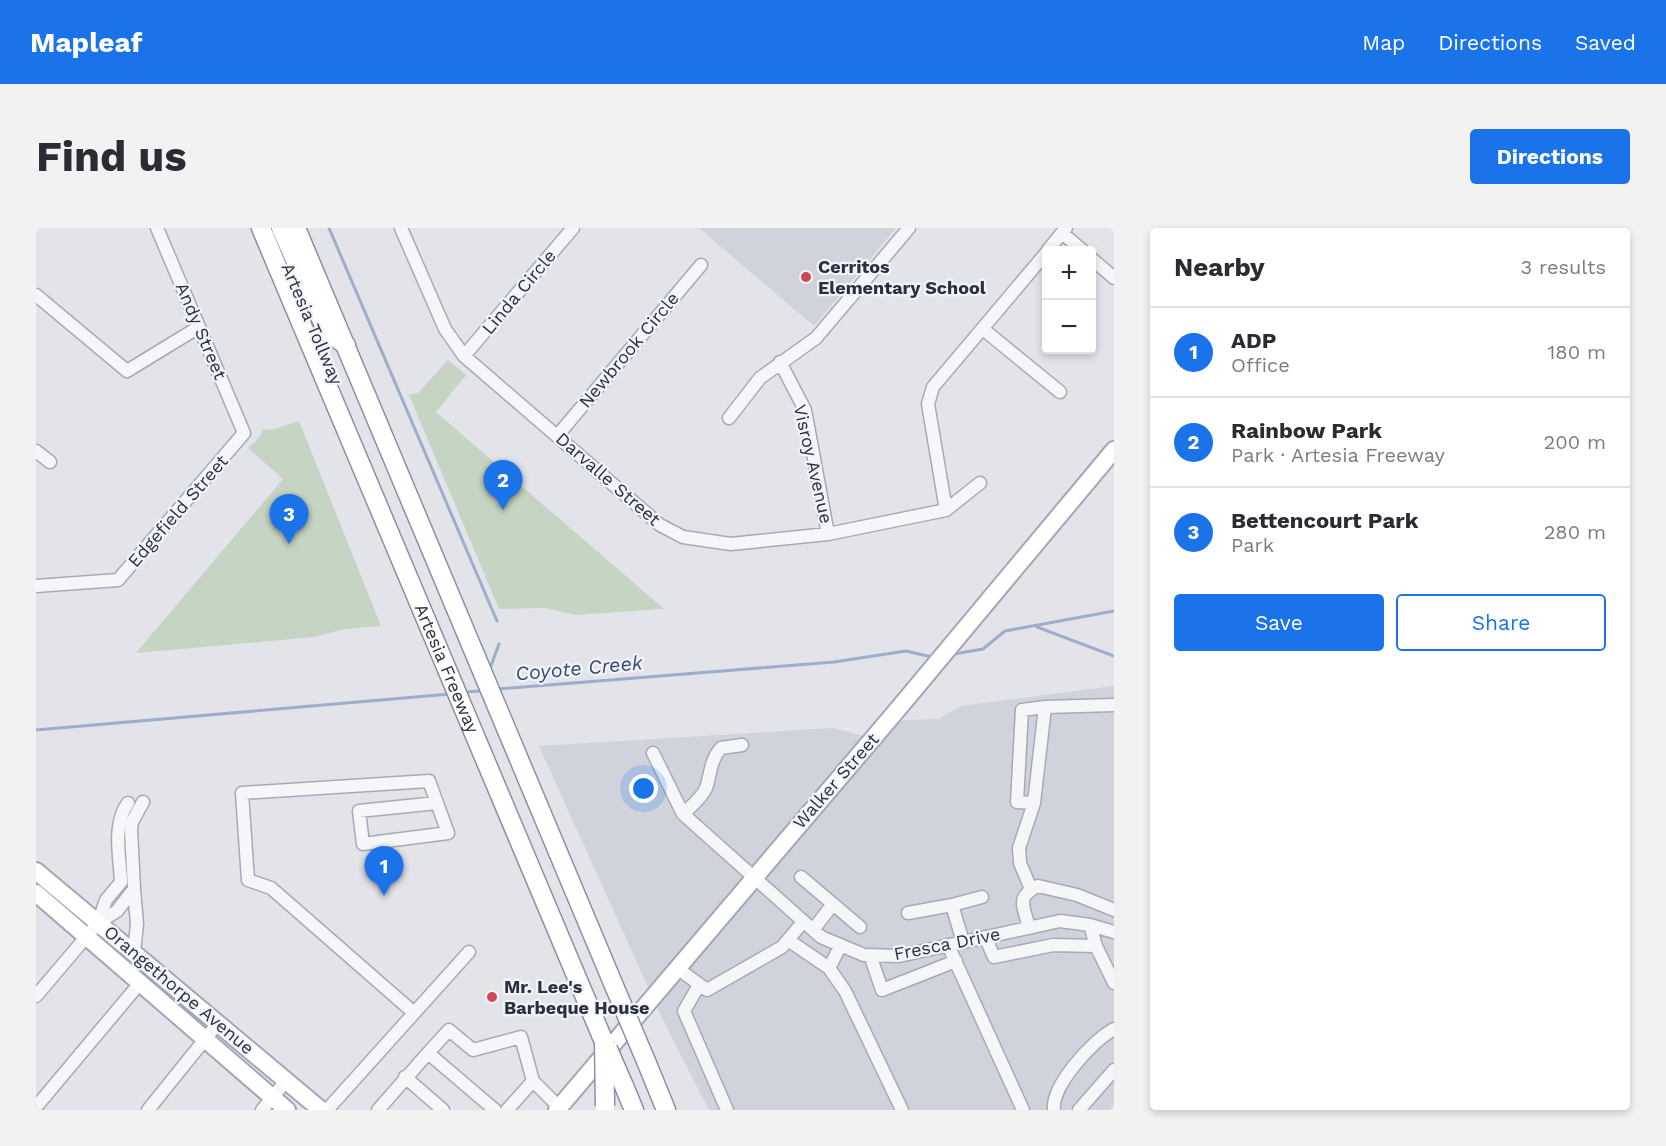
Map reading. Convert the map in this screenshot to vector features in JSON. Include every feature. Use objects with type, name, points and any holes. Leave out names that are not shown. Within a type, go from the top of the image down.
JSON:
[{"type":"highway","name":"Artesia Freeway","points":[[261,228],[634,1110]]},
{"type":"highway","name":"Artesia Tollway","points":[[271,228],[345,405],[343,422]]},
{"type":"highway","name":"Artesia Tollway","points":[[281,228],[327,332],[346,345]]},
{"type":"highway","name":"Artesia Freeway","points":[[296,228],[666,1110]]},
{"type":"highway","points":[[604,1042],[605,1108]]},
{"type":"main road","name":"Walker Street","points":[[558,1109],[898,709],[1114,450]]},
{"type":"main road","name":"Orangethorpe Avenue","points":[[36,871],[321,1110]]},
{"type":"main road","name":"Orangethorpe Avenue","points":[[36,893],[204,1039],[267,1103],[285,1109]]},
{"type":"street","name":"Andy Street","points":[[157,228],[244,434]]},
{"type":"street","name":"Darvalle Street","points":[[401,228],[445,329],[464,356],[660,525],[683,537],[731,544],[828,534],[946,510],[980,483]]},
{"type":"street","name":"Linda Circle","points":[[464,356],[573,228]]},
{"type":"street","points":[[729,418],[760,378],[816,338],[909,228]]},
{"type":"street","points":[[1051,246],[1064,230],[1078,246]]},
{"type":"street","points":[[946,510],[928,404],[933,387],[1042,257]]},
{"type":"street","points":[[1096,262],[1114,278]]},
{"type":"street","name":"Newbrook Circle","points":[[558,435],[701,265]]},
{"type":"street","points":[[36,295],[128,371],[199,327]]},
{"type":"street","points":[[983,329],[1060,392]]},
{"type":"street","name":"Visroy Avenue","points":[[780,363],[805,410],[828,534]]},
{"type":"street","name":"Edgefield Street","points":[[36,586],[118,580],[244,434]]},
{"type":"street","points":[[36,451],[50,462]]},
{"type":"street","points":[[1034,803],[1017,802],[1022,710],[1114,705]]},
{"type":"street","points":[[1031,889],[1020,863],[1019,848],[1034,803],[1045,707]]},
{"type":"street","points":[[653,753],[683,814],[704,793],[709,768],[717,752],[721,748],[742,745]]},
{"type":"street","points":[[413,1012],[271,888],[248,880],[242,793],[429,781],[448,833],[363,844],[359,811],[437,803]]},
{"type":"street","points":[[134,952],[137,924],[131,829],[143,802]]},
{"type":"street","points":[[98,923],[106,900],[121,882],[120,817],[128,803]]},
{"type":"street","name":"Fresca Drive","points":[[683,814],[821,937],[870,955],[899,956],[1060,921],[1090,925],[1114,932]]},
{"type":"street","points":[[801,877],[860,927]]},
{"type":"street","points":[[1029,928],[1022,898],[1025,892],[1038,886],[1077,895],[1114,910]]},
{"type":"street","points":[[36,995],[98,923],[117,910],[134,890]]},
{"type":"street","points":[[908,913],[982,897]]},
{"type":"street","points":[[813,930],[833,904]]},
{"type":"street","points":[[952,905],[963,942]]},
{"type":"street","points":[[677,968],[706,990],[782,947],[803,921]]},
{"type":"street","points":[[1090,925],[1096,946],[1114,983]]},
{"type":"street","points":[[985,937],[994,957],[1053,945],[1096,946]]},
{"type":"street","points":[[788,940],[829,969],[845,991],[902,1110]]},
{"type":"street","points":[[829,969],[841,945]]},
{"type":"street","points":[[948,945],[1023,1110]]},
{"type":"street","points":[[327,1110],[468,952]]},
{"type":"street","points":[[870,955],[882,990],[956,961]]},
{"type":"street","points":[[36,1107],[140,983]]},
{"type":"street","points":[[699,985],[684,1011],[727,1110]]},
{"type":"street","points":[[148,1110],[218,1023]]},
{"type":"street","points":[[1054,1110],[1054,1095],[1067,1075],[1099,1040],[1114,1029]]},
{"type":"street","points":[[378,1110],[449,1030],[473,1050],[521,1037],[533,1081],[558,1109]]},
{"type":"street","points":[[428,1053],[495,1110]]},
{"type":"street","points":[[1079,1110],[1114,1070]]},
{"type":"street","points":[[405,1077],[443,1110]]},
{"type":"street","points":[[267,1103],[286,1081]]},
{"type":"street","points":[[507,1110],[533,1081]]},
{"type":"shaded area","name":"Cerritos Elementary School","points":[[699,228],[896,228],[814,326]]},
{"type":"shaded area","points":[[1114,686],[1114,1110],[709,1110],[662,1018],[539,746],[833,728],[864,736],[904,720],[938,719],[961,706]]},
{"type":"green space","points":[[448,360],[466,375],[436,412],[664,609],[575,615],[546,608],[499,609],[409,395],[418,393]]},
{"type":"green space","points":[[299,421],[381,626],[345,629],[314,637],[136,653],[283,479],[248,448],[259,438],[263,429],[271,430]]},
{"type":"waterway","points":[[329,228],[497,621]]},
{"type":"waterway","name":"Coyote Creek","points":[[954,654],[983,649],[1005,631],[1114,611]]},
{"type":"waterway","points":[[1037,627],[1114,656]]},
{"type":"waterway","points":[[489,671],[499,644]]},
{"type":"waterway","name":"Coyote Creek","points":[[498,689],[834,662],[906,651],[932,657]]},
{"type":"waterway","name":"Coyote Creek","points":[[465,692],[482,691]]},
{"type":"waterway","name":"Coyote Creek","points":[[36,730],[450,694]]},
{"type":"place","name":"Cerritos Elementary School","points":[[806,277]]},
{"type":"place","name":"Rainbow Park","points":[[503,510]]},
{"type":"place","name":"Bettencourt Park","points":[[289,544]]},
{"type":"place","name":"ADP","points":[[384,896]]},
{"type":"place","name":"Mr. Lee's Barbeque House","points":[[492,997]]}]
